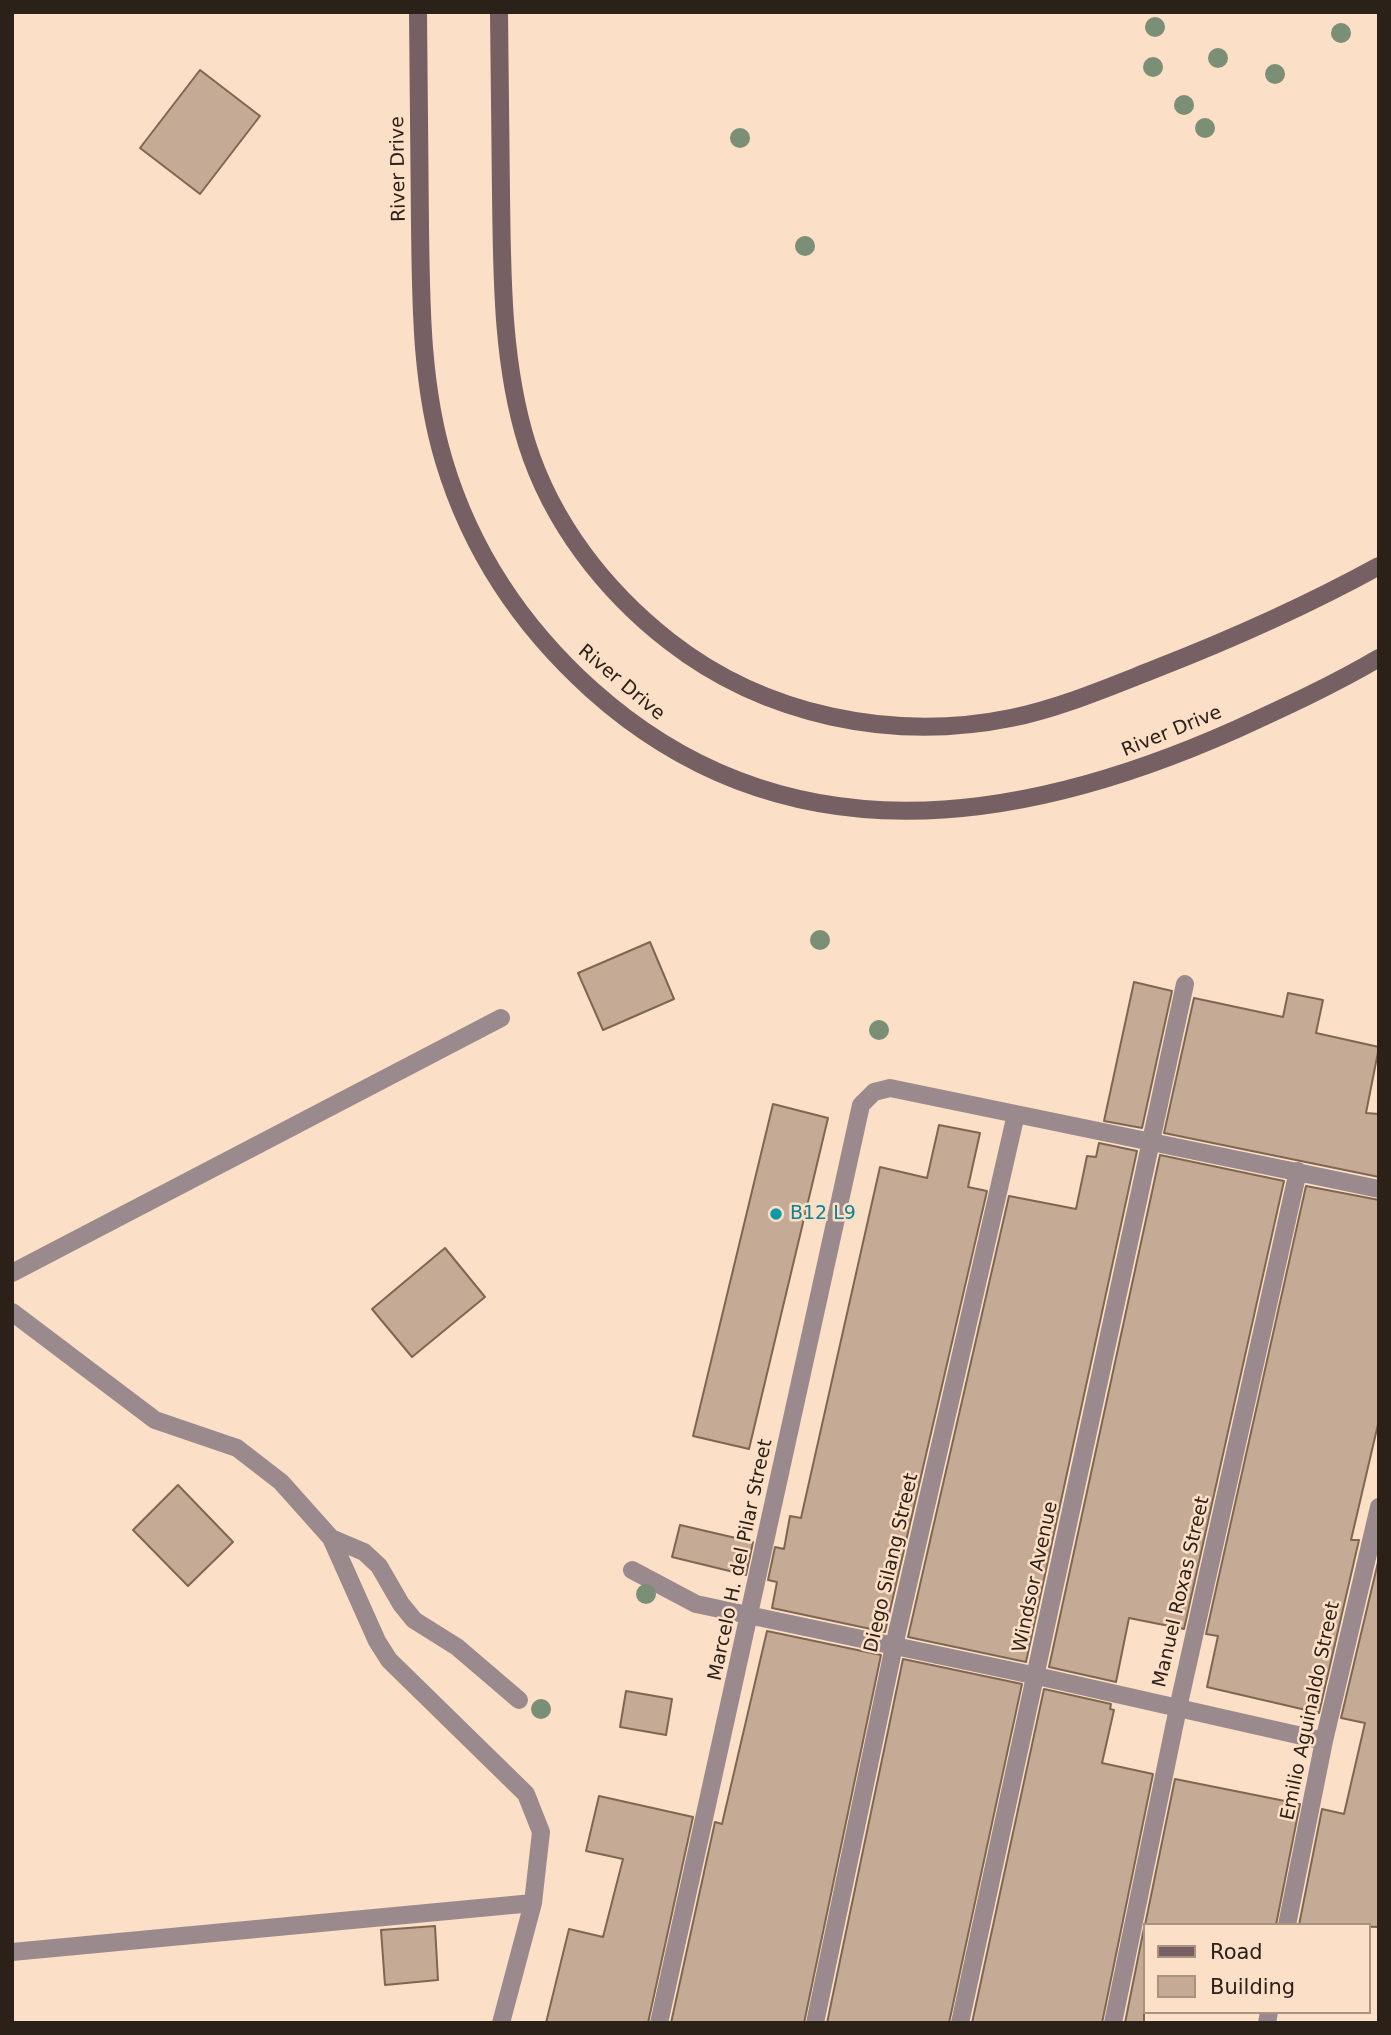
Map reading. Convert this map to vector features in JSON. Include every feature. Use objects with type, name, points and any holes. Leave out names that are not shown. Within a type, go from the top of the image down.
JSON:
[{"type":"street","name":"River Drive","points":[[418,12],[421,308],[428,384],[443,458],[456,496],[482,552],[522,617],[571,671],[624,717],[656,739],[724,774],[797,797],[844,807],[896,813],[998,806],[1116,777],[1197,747],[1283,709],[1379,659]]},
{"type":"street","points":[[499,12],[504,307],[510,365],[528,447],[560,517],[586,557],[631,609],[687,655],[730,680],[784,704],[840,719],[903,728],[956,726],[1013,718],[1094,693],[1310,604],[1379,566]]},
{"type":"street","name":"Windsor Avenue","points":[[960,2023],[1185,984]]},
{"type":"street","points":[[12,1273],[501,1018]]},
{"type":"street","name":"Marcelo H. del Pilar Street","points":[[660,2023],[861,1105],[874,1092],[890,1088],[1016,1114]]},
{"type":"street","points":[[1016,1114],[1379,1189]]},
{"type":"street","name":"Diego Silang Street","points":[[815,2023],[894,1646],[1016,1114]]},
{"type":"street","name":"Manuel Roxas Street","points":[[1113,2023],[1178,1708],[1298,1171]]},
{"type":"street","points":[[12,1312],[155,1420],[237,1448],[281,1482],[331,1538],[377,1641],[389,1660],[526,1794],[541,1832],[533,1903],[501,2023]]},
{"type":"street","name":"Emilio Aguinaldo Street","points":[[1287,1923],[1324,1741],[1379,1507]]},
{"type":"street","points":[[331,1538],[364,1552],[379,1566],[401,1604],[414,1620],[457,1647],[519,1700]]},
{"type":"street","points":[[632,1570],[696,1604],[1037,1676],[1324,1741]]},
{"type":"street","points":[[12,1952],[533,1903]]},
{"type":"building","points":[[200,70],[260,116],[200,194],[140,148]]},
{"type":"building","points":[[650,942],[674,999],[603,1030],[578,973]]},
{"type":"building","points":[[1134,982],[1172,991],[1142,1128],[1104,1121]]},
{"type":"building","points":[[1288,993],[1323,1000],[1316,1033],[1379,1047],[1366,1113],[1379,1114],[1379,1177],[1164,1133],[1194,998],[1283,1017]]},
{"type":"building","points":[[773,1104],[828,1118],[749,1449],[693,1436]]},
{"type":"building","points":[[939,1125],[980,1133],[968,1187],[987,1191],[885,1632],[772,1608],[777,1582],[768,1580],[775,1547],[784,1549],[790,1516],[801,1518],[880,1167],[927,1178]]},
{"type":"building","points":[[1099,1143],[1137,1151],[1026,1662],[908,1637],[1009,1196],[1076,1209],[1087,1156],[1096,1157]]},
{"type":"building","points":[[1160,1155],[1284,1181],[1184,1629],[1129,1618],[1116,1682],[1049,1667]]},
{"type":"building","points":[[1306,1186],[1379,1200],[1379,1420],[1351,1540],[1359,1540],[1319,1713],[1207,1687],[1218,1636],[1206,1634]]},
{"type":"building","points":[[445,1248],[485,1297],[412,1357],[372,1309]]},
{"type":"building","points":[[178,1485],[233,1542],[188,1586],[133,1530]]},
{"type":"building","points":[[680,1525],[753,1542],[746,1575],[672,1557]]},
{"type":"building","points":[[1379,1558],[1379,1927],[1370,1927],[1370,1923],[1299,1923],[1322,1809],[1344,1814],[1365,1723],[1341,1718]]},
{"type":"building","points":[[767,1631],[881,1655],[804,2023],[671,2023],[715,1822],[722,1824]]},
{"type":"building","points":[[903,1659],[1022,1684],[949,2023],[827,2023]]},
{"type":"building","points":[[1044,1689],[1111,1704],[1110,1709],[1114,1710],[1102,1763],[1153,1774],[1102,2023],[972,2023]]},
{"type":"building","points":[[626,1691],[672,1699],[666,1735],[620,1727]]},
{"type":"building","points":[[1175,1779],[1300,1804],[1276,1923],[1145,1923]]},
{"type":"building","points":[[599,1796],[693,1817],[648,2023],[546,2023],[569,1929],[603,1937],[623,1859],[586,1851]]},
{"type":"building","points":[[435,1926],[438,1980],[385,1985],[381,1930]]},
{"type":"building","points":[[1142,1938],[1144,2023],[1125,2023]]},
{"type":"place","name":"B12 L9","points":[[776,1214]]}]
